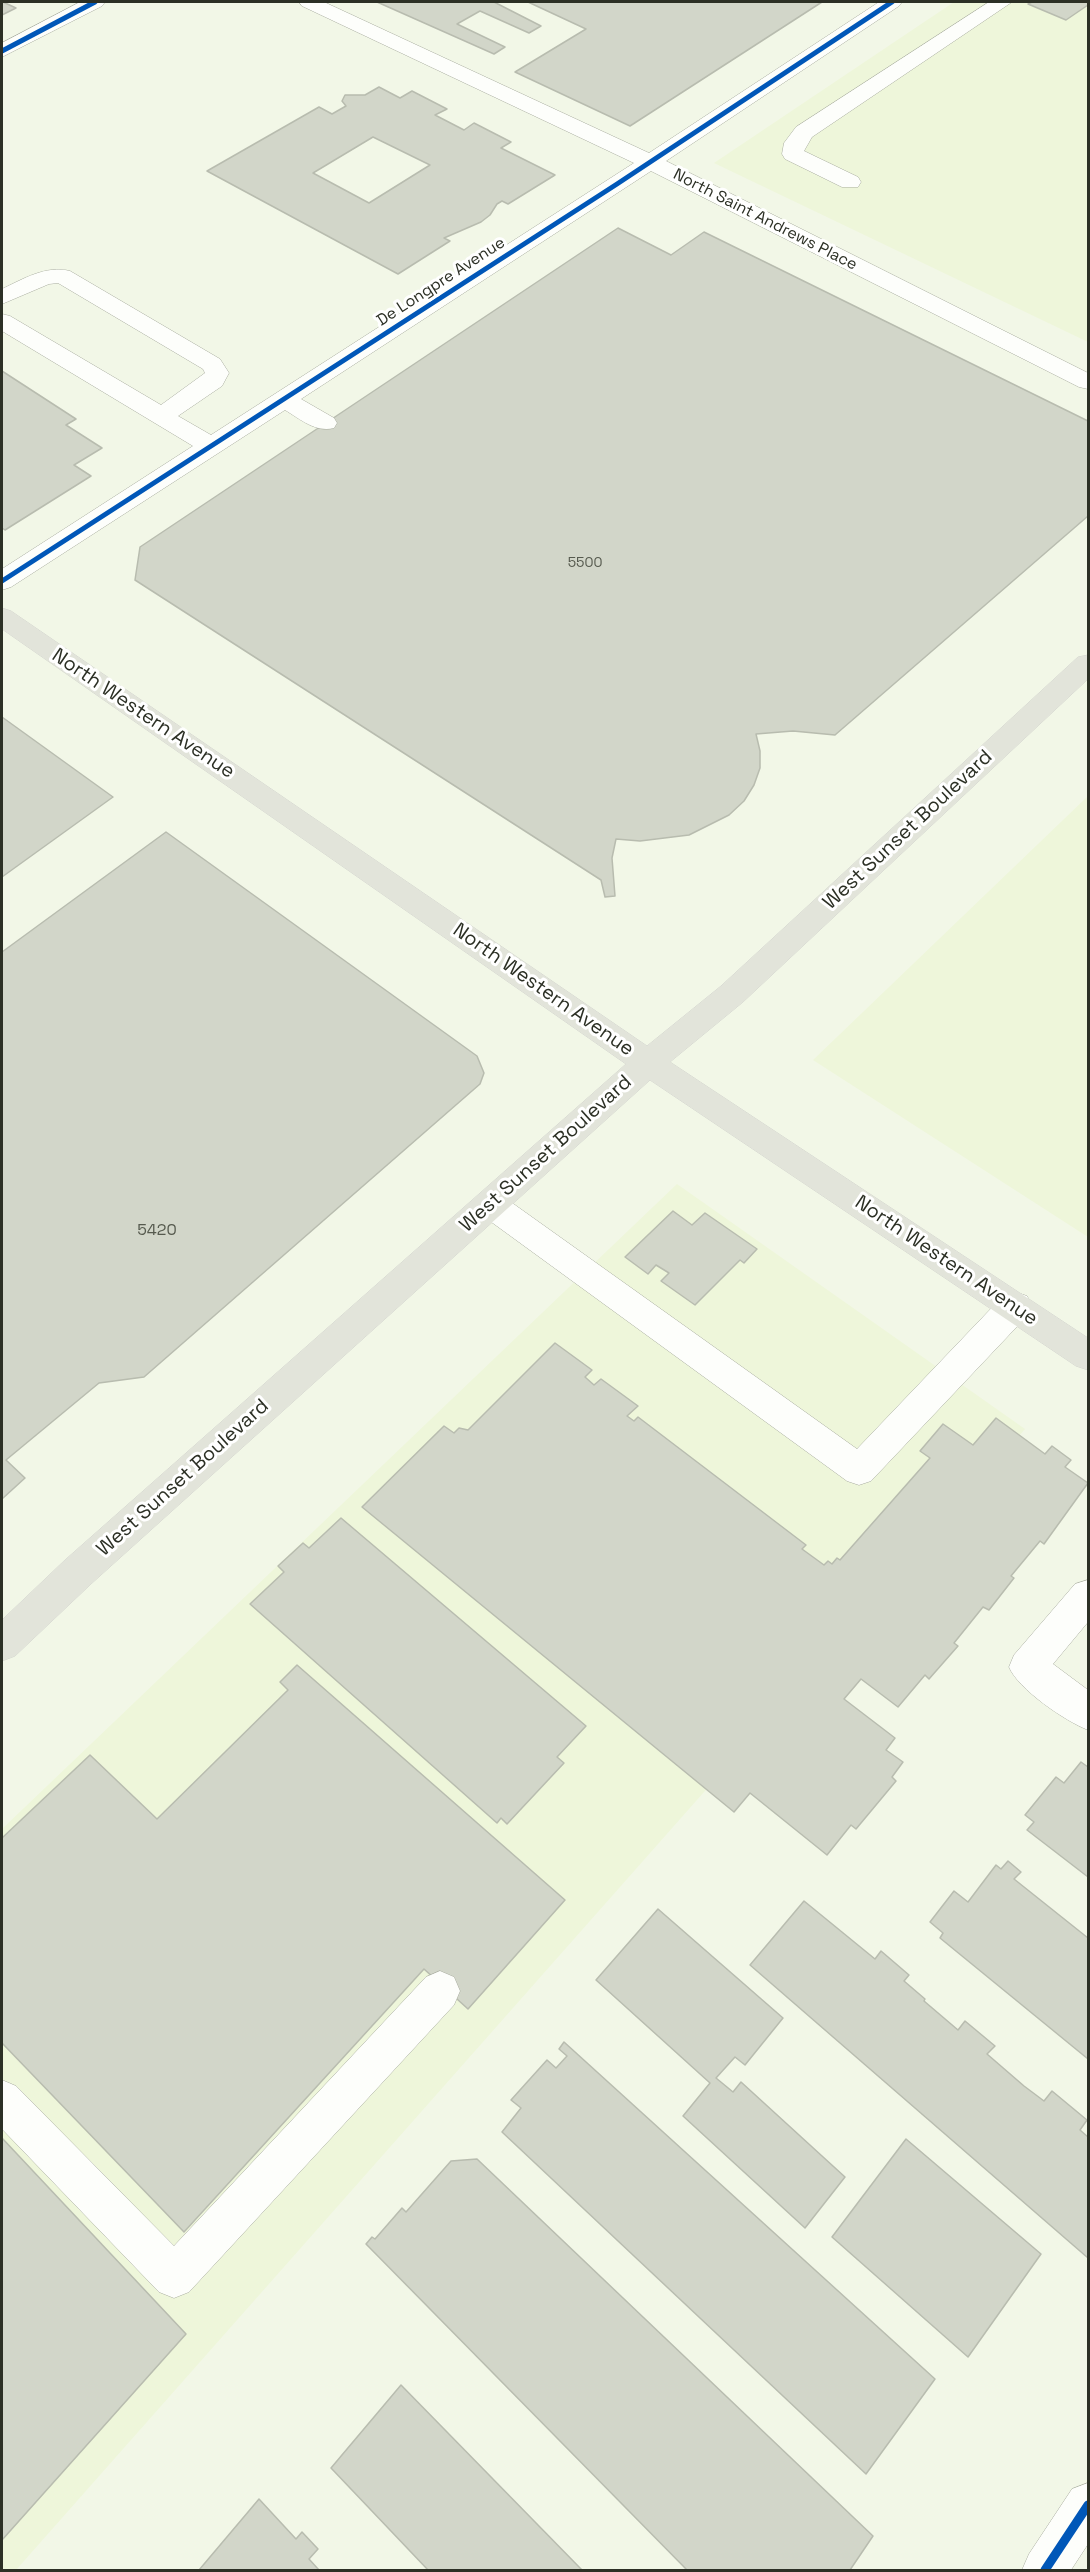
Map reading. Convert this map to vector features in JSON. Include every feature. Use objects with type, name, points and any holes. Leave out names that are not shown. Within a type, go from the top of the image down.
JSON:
[{"type":"main road","name":"North Western Avenue","points":[[2,617],[648,1063],[1089,1356]]},
{"type":"main road","name":"West Sunset Boulevard","points":[[2,1644],[78,1572],[648,1063],[732,994],[1089,664]]},
{"type":"street","name":"North Saint Andrews Place","points":[[309,2],[650,162],[1089,382]]},
{"type":"street","name":"De Longpre Avenue","points":[[2,581],[650,162],[892,2]]},
{"type":"street","points":[[850,182],[793,154],[795,143],[804,132],[1002,2]]},
{"type":"street","points":[[2,51],[80,4]]},
{"type":"street","points":[[2,297],[44,278],[62,276],[212,364],[217,373],[213,381],[160,417]]},
{"type":"street","points":[[2,321],[211,446]]},
{"type":"street","points":[[284,399],[325,423]]},
{"type":"street","points":[[490,1204],[859,1470],[1015,1306]]},
{"type":"street","points":[[1089,1596],[1027,1667],[1089,1712]]},
{"type":"street","points":[[2,2100],[174,2277],[440,1991]]},
{"type":"street","points":[[1045,2571],[1089,2505]]},
{"type":"shaded area","points":[[954,2],[1088,2],[1088,342],[714,163]]},
{"type":"shaded area","points":[[1088,796],[1088,1237],[813,1060]]},
{"type":"shaded area","points":[[677,1184],[1025,1429],[16,2570],[2,2570],[2,1829]]},
{"type":"building","points":[[3,2],[16,8],[2,15]]},
{"type":"building","points":[[377,2],[494,2],[541,26],[529,33],[480,11],[457,24],[505,47],[494,54]]},
{"type":"building","points":[[528,2],[822,2],[630,126],[515,72],[586,29]]},
{"type":"building","points":[[1032,2],[1088,2],[1088,5],[1066,20],[1028,4]]},
{"type":"building","points":[[379,87],[400,98],[412,91],[447,109],[435,115],[464,130],[474,123],[511,142],[501,148],[555,175],[508,204],[502,201],[497,204],[490,215],[481,222],[444,238],[450,241],[398,274],[207,171],[319,107],[332,114],[346,106],[342,101],[345,95],[365,95]],"holes":[[[373,137],[430,165],[369,203],[313,173]]]},
{"type":"building","points":[[618,228],[671,255],[704,232],[1088,421],[1088,516],[835,735],[793,731],[756,734],[760,751],[760,768],[754,785],[744,801],[729,815],[689,835],[640,841],[616,839],[612,858],[615,896],[605,897],[601,880],[135,580],[140,547]]},
{"type":"building","points":[[2,371],[76,419],[66,425],[102,448],[74,465],[91,476],[5,530],[2,528]]},
{"type":"building","points":[[2,717],[113,797],[2,877]]},
{"type":"building","points":[[166,832],[477,1056],[484,1073],[480,1084],[144,1377],[99,1383],[6,1460],[25,1478],[2,1499],[2,952]]},
{"type":"building","points":[[673,1211],[692,1225],[705,1213],[757,1249],[744,1263],[740,1260],[695,1305],[661,1281],[669,1273],[656,1265],[648,1274],[625,1257]]},
{"type":"building","points":[[555,1343],[592,1370],[585,1377],[594,1385],[601,1379],[638,1406],[627,1416],[634,1421],[638,1417],[806,1545],[802,1549],[824,1565],[828,1561],[832,1564],[837,1558],[840,1560],[930,1458],[920,1451],[943,1424],[973,1445],[996,1418],[1045,1454],[1052,1446],[1071,1460],[1065,1467],[1088,1483],[1044,1544],[1040,1541],[1011,1576],[1014,1578],[989,1610],[983,1607],[954,1643],[958,1646],[929,1679],[925,1675],[898,1707],[861,1679],[844,1699],[895,1738],[886,1750],[903,1762],[892,1777],[896,1781],[856,1829],[851,1825],[827,1855],[750,1793],[734,1812],[362,1507],[444,1426],[454,1433],[459,1428],[468,1430]]},
{"type":"building","points":[[341,1518],[586,1726],[557,1757],[564,1763],[507,1824],[501,1818],[497,1823],[250,1604],[284,1572],[278,1566],[303,1543],[309,1548]]},
{"type":"building","points":[[297,1665],[565,1900],[468,2009],[424,1969],[184,2232],[2,2043],[2,1838],[90,1755],[157,1819],[288,1690],[280,1682]]},
{"type":"building","points":[[1081,1762],[1088,1767],[1088,1877],[1027,1830],[1034,1822],[1025,1815],[1056,1777],[1064,1783]]},
{"type":"building","points":[[1008,1861],[1021,1872],[1014,1879],[1088,1938],[1088,2059],[940,1938],[943,1933],[930,1922],[954,1891],[968,1902],[996,1865],[1001,1869]]},
{"type":"building","points":[[804,1901],[875,1959],[881,1951],[909,1975],[904,1981],[958,2030],[965,2021],[995,2046],[987,2054],[1024,2086],[1044,2101],[1052,2091],[1087,2120],[1080,2130],[1088,2137],[1088,2258],[750,1965]]},
{"type":"building","points":[[658,1909],[783,2018],[745,2065],[735,2057],[716,2078],[733,2092],[741,2082],[845,2177],[805,2228],[683,2116],[710,2083],[596,1980]]},
{"type":"building","points":[[564,2042],[935,2379],[866,2474],[502,2132],[521,2108],[511,2100],[547,2060],[556,2068],[567,2056],[559,2049]]},
{"type":"building","points":[[2,2138],[186,2334],[2,2540]]},
{"type":"building","points":[[906,2139],[1041,2254],[968,2357],[832,2237]]},
{"type":"building","points":[[477,2159],[873,2536],[850,2570],[687,2570],[366,2244],[372,2237],[375,2239],[402,2208],[406,2212],[451,2161]]},
{"type":"building","points":[[401,2385],[582,2570],[428,2570],[331,2468]]},
{"type":"building","points":[[259,2499],[296,2539],[302,2532],[318,2549],[309,2559],[319,2570],[199,2570]]},
{"type":"cycle path","points":[[2,51],[95,2]]},
{"type":"cycle path","points":[[2,581],[617,184],[892,2]]},
{"type":"cycle path","points":[[1045,2570],[1088,2505]]}]
